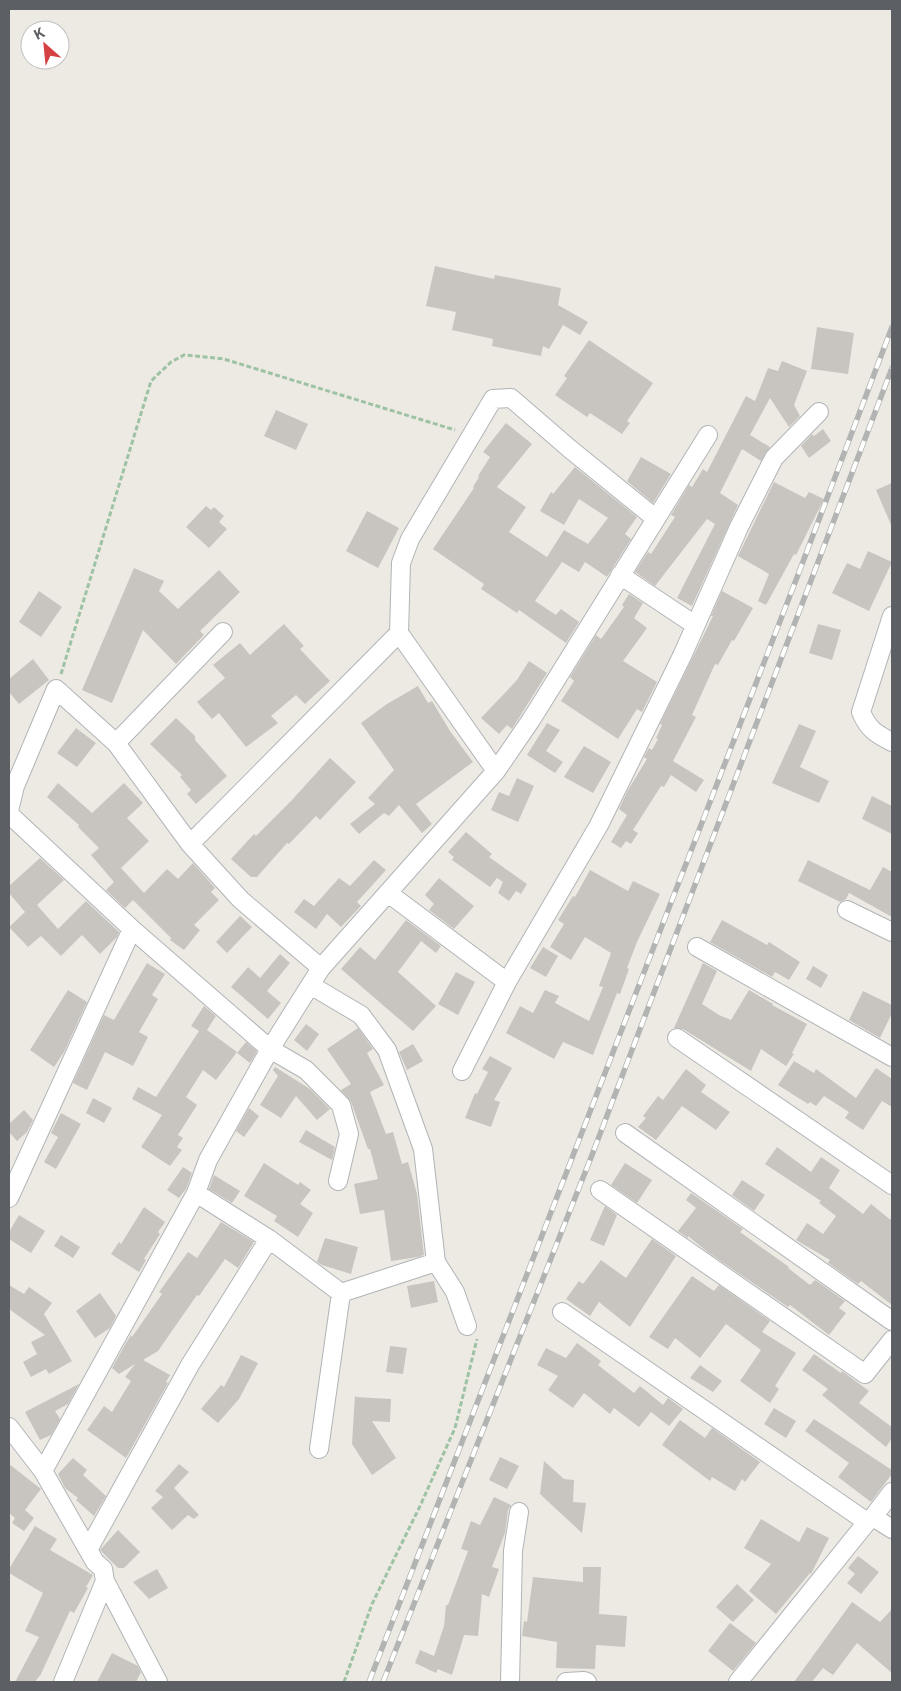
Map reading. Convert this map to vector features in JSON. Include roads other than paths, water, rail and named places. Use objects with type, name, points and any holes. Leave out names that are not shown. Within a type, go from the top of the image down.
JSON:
[{"type":"street","points":[[496,771],[399,633],[401,563],[410,539],[494,399],[511,398],[655,518]]},
{"type":"street","points":[[462,1071],[507,982],[598,825],[682,656],[739,527],[774,458],[819,412]]},
{"type":"street","points":[[44,1470],[196,1192],[208,1160],[270,1049],[322,968],[496,771],[530,720],[708,435]]},
{"type":"street","points":[[620,575],[695,626]]},
{"type":"street","points":[[892,616],[861,712],[866,725],[878,735],[892,742]]},
{"type":"street","points":[[116,743],[223,632]]},
{"type":"street","points":[[190,844],[399,633]]},
{"type":"street","points":[[322,968],[241,900],[190,844],[116,743],[56,689],[12,782],[9,813],[132,929],[270,1049],[306,1070],[341,1105],[349,1134],[338,1181]]},
{"type":"street","points":[[388,893],[507,982]]},
{"type":"street","points":[[847,910],[892,932]]},
{"type":"street","points":[[9,1198],[132,929]]},
{"type":"street","points":[[697,947],[892,1057]]},
{"type":"street","points":[[312,986],[361,1016],[387,1050],[423,1149],[436,1262],[455,1292],[467,1326]]},
{"type":"street","points":[[677,1038],[892,1185]]},
{"type":"street","points":[[625,1133],[892,1321]]},
{"type":"street","points":[[600,1190],[866,1374],[892,1340]]},
{"type":"street","points":[[196,1192],[269,1239],[341,1293]]},
{"type":"street","points":[[88,1550],[190,1364],[269,1239]]},
{"type":"street","points":[[341,1293],[436,1262]]},
{"type":"street","points":[[319,1449],[341,1293]]},
{"type":"street","points":[[562,1312],[870,1520],[892,1529]]},
{"type":"street","points":[[9,1427],[44,1470],[95,1562],[103,1569],[105,1581],[158,1682]]},
{"type":"street","points":[[738,1682],[892,1492]]},
{"type":"street","points":[[510,1682],[513,1550],[519,1512]]},
{"type":"street","points":[[63,1682],[105,1581]]},
{"type":"street","points":[[566,1682],[587,1682]]},
{"type":"railway","points":[[369,1682],[796,580],[892,327]]},
{"type":"railway","points":[[383,1682],[592,1155],[892,368]]}]
